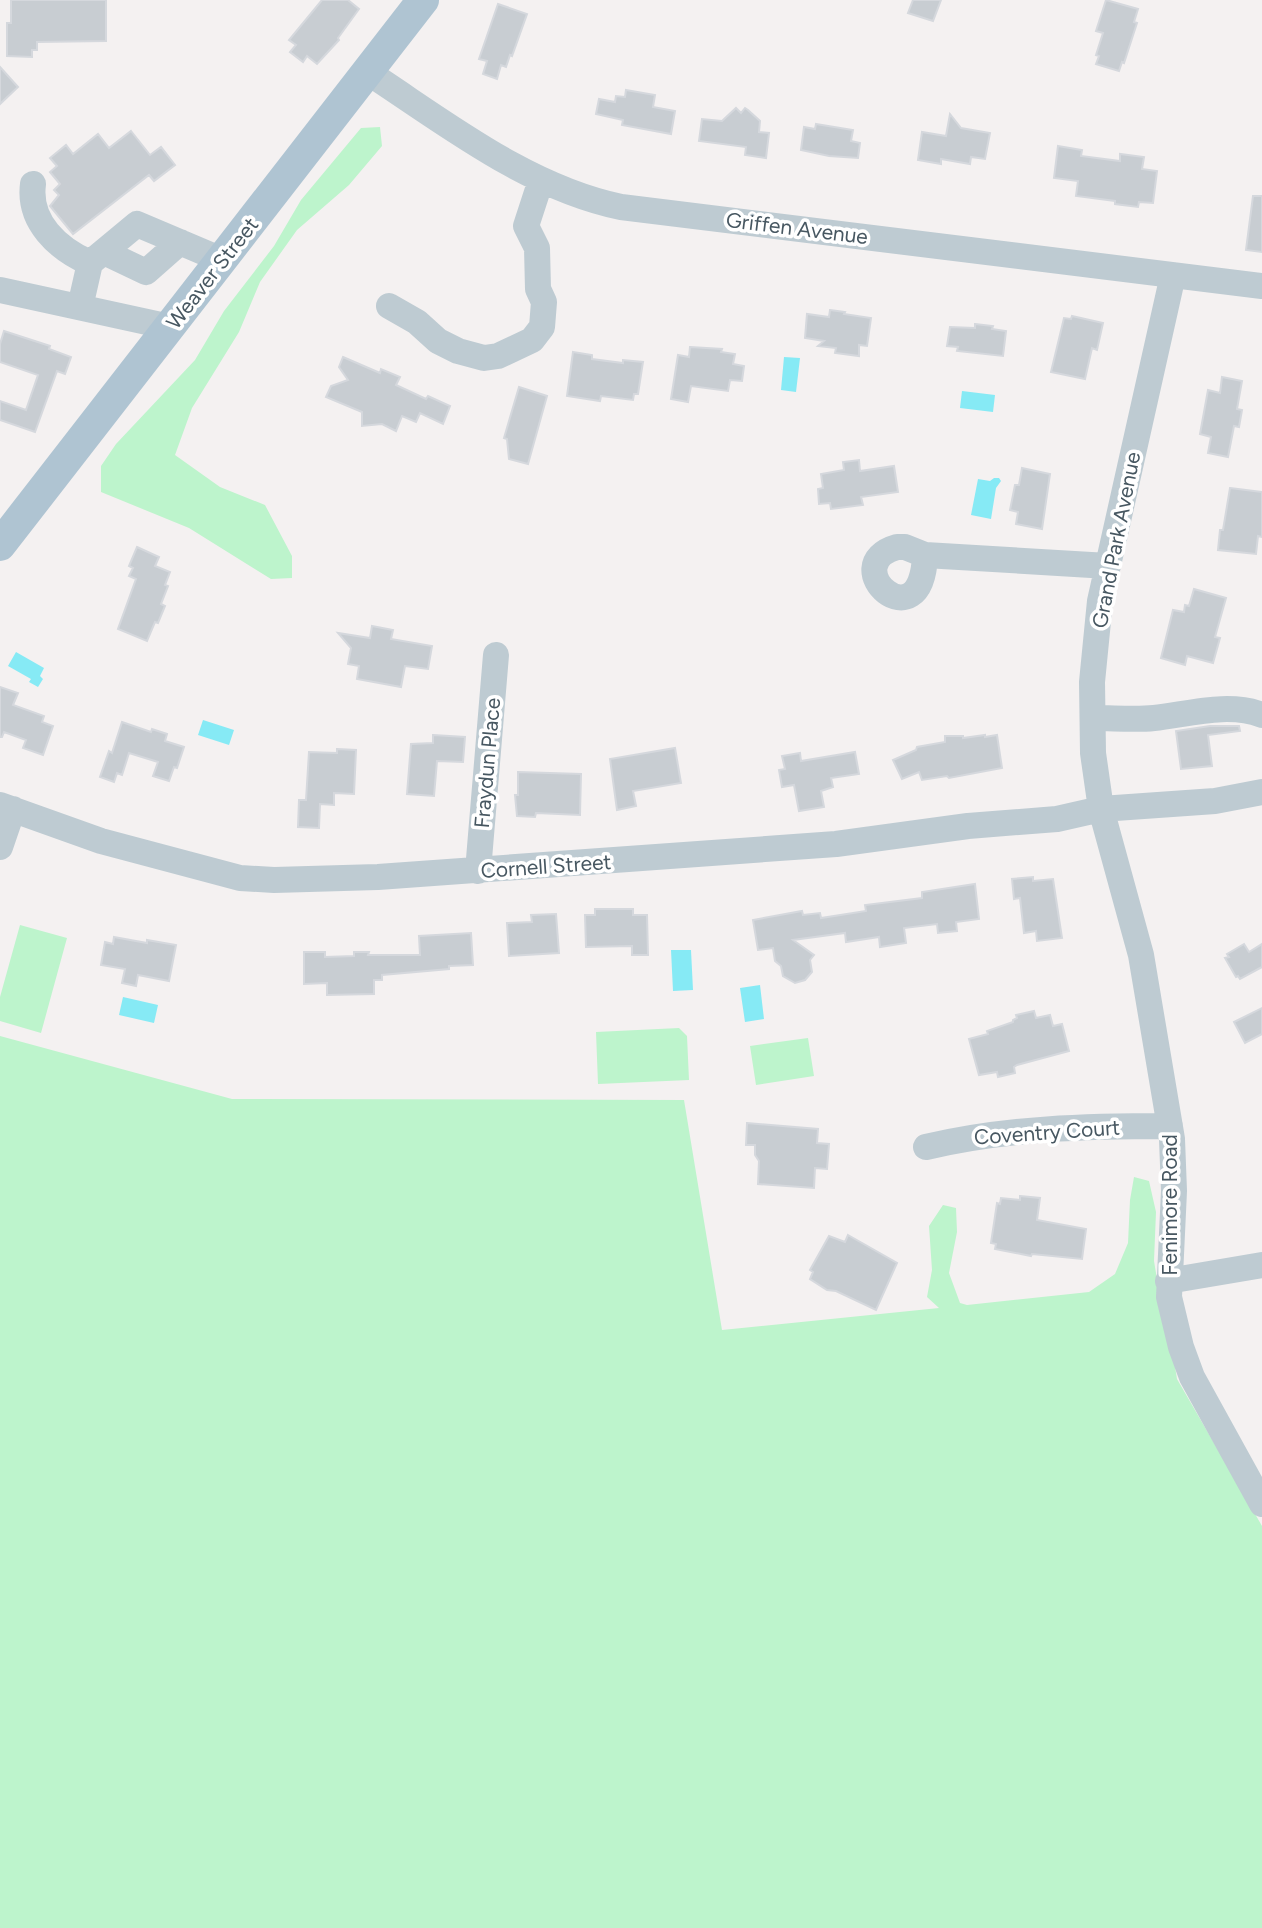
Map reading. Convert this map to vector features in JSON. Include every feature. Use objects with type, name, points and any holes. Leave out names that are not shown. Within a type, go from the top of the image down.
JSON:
[{"type":"main road","name":"Weaver Street","points":[[0,545],[423,0]]},
{"type":"street","name":"Griffen Avenue","points":[[366,71],[475,142],[575,196],[621,207],[1262,286]]},
{"type":"street","points":[[389,306],[417,322],[438,341],[458,351],[484,358],[498,356],[532,340],[542,327],[544,302],[538,289],[537,248],[526,226],[541,180]]},
{"type":"street","points":[[33,184],[31,195],[34,213],[70,255],[97,258],[146,272],[180,242]]},
{"type":"street","points":[[80,307],[97,258],[137,224],[222,260]]},
{"type":"street","name":"Grand Park Avenue","points":[[1101,809],[1093,753],[1093,670],[1100,601],[1173,275]]},
{"type":"street","points":[[0,290],[170,327]]},
{"type":"street","points":[[925,555],[1108,566]]},
{"type":"street","name":"Fraydun Place","points":[[478,871],[496,655]]},
{"type":"street","points":[[1094,718],[1152,718],[1202,711],[1249,710],[1262,715]]},
{"type":"street","name":"Cornell Street","points":[[6,807],[101,841],[240,878],[275,880],[478,871],[836,844],[968,826],[1057,819],[1101,809],[1215,801],[1262,792]]},
{"type":"street","points":[[0,847],[6,807]]},
{"type":"street","name":"Fenimore Road","points":[[1101,809],[1142,955],[1170,1126],[1174,1191],[1169,1297],[1181,1348],[1192,1377],[1262,1504]]},
{"type":"street","name":"Coventry Court","points":[[926,1147],[971,1136],[1092,1126],[1170,1126]]},
{"type":"street","points":[[1168,1282],[1262,1265]]},
{"type":"green space","points":[[380,127],[382,146],[349,185],[297,230],[260,282],[239,332],[192,408],[175,455],[220,487],[265,505],[292,556],[292,578],[271,579],[189,528],[101,492],[101,466],[116,444],[195,360],[224,311],[274,246],[301,200],[361,128]]},
{"type":"green space","points":[[20,925],[67,938],[41,1033],[0,1021],[0,997]]},
{"type":"green space","points":[[679,1028],[687,1036],[689,1080],[598,1084],[596,1032]]},
{"type":"green space","points":[[0,1036],[232,1099],[684,1100],[722,1330],[939,1308],[927,1297],[932,1270],[929,1226],[943,1205],[956,1208],[957,1232],[949,1273],[960,1303],[967,1305],[1089,1292],[1115,1274],[1128,1243],[1134,1177],[1149,1181],[1156,1212],[1154,1261],[1158,1285],[1162,1286],[1177,1379],[1262,1526],[1262,1928],[0,1928]]},
{"type":"green space","points":[[808,1038],[814,1076],[756,1085],[750,1046]]},
{"type":"water","points":[[784,357],[800,358],[796,392],[781,390]]},
{"type":"water","points":[[962,391],[995,395],[993,412],[960,408]]},
{"type":"water","points":[[994,478],[1001,481],[996,488],[991,519],[971,515],[978,479],[990,481]]},
{"type":"water","points":[[16,652],[44,668],[40,676],[43,679],[38,687],[29,682],[31,679],[8,666]]},
{"type":"water","points":[[203,720],[234,730],[229,745],[198,735]]},
{"type":"water","points":[[671,950],[691,950],[693,990],[673,991]]},
{"type":"water","points":[[760,985],[764,1019],[745,1022],[740,988]]},
{"type":"water","points":[[123,997],[158,1005],[154,1023],[119,1015]]},
{"type":"building","points":[[11,0],[106,0],[106,41],[37,42],[37,50],[32,50],[32,57],[7,56],[7,23],[11,23]]},
{"type":"building","points":[[322,0],[348,0],[359,9],[339,40],[317,64],[307,56],[303,62],[290,52],[296,45],[289,40]]},
{"type":"building","points":[[913,0],[941,0],[933,21],[908,13]]},
{"type":"building","points":[[1106,0],[1138,9],[1134,22],[1137,23],[1119,71],[1096,64],[1103,33],[1096,31]]},
{"type":"building","points":[[498,4],[527,14],[512,56],[510,55],[506,67],[501,65],[497,79],[483,74],[487,61],[479,59]]},
{"type":"building","points":[[0,67],[18,87],[0,104]]},
{"type":"building","points":[[626,90],[655,95],[653,107],[675,111],[671,134],[622,125],[623,120],[596,114],[599,99],[615,102],[616,96],[625,97]]},
{"type":"building","points":[[736,108],[741,113],[745,108],[748,110],[760,121],[759,132],[769,133],[766,158],[745,155],[746,147],[699,141],[702,119],[722,121]]},
{"type":"building","points":[[950,114],[961,128],[990,133],[985,159],[971,157],[970,164],[941,159],[941,164],[918,160],[922,132],[946,136]]},
{"type":"building","points":[[816,124],[853,130],[851,141],[860,143],[858,158],[801,150],[804,127],[815,129]]},
{"type":"building","points":[[131,131],[150,155],[161,147],[175,165],[154,181],[149,175],[73,234],[50,206],[59,195],[54,190],[60,184],[50,172],[57,166],[50,158],[66,145],[73,154],[98,134],[109,148]]},
{"type":"building","points":[[1058,146],[1082,150],[1081,156],[1120,161],[1120,154],[1144,157],[1142,169],[1157,171],[1153,203],[1139,202],[1138,207],[1076,196],[1078,181],[1054,178]]},
{"type":"building","points":[[1253,196],[1262,196],[1262,252],[1246,250]]},
{"type":"building","points":[[830,310],[871,318],[867,346],[859,345],[859,356],[835,353],[836,348],[818,346],[824,341],[805,338],[807,314],[829,317]]},
{"type":"building","points":[[1072,316],[1103,323],[1097,350],[1092,348],[1085,379],[1051,372],[1064,318],[1071,319]]},
{"type":"building","points":[[975,324],[1006,331],[1003,356],[957,351],[958,347],[947,346],[950,327],[975,328]]},
{"type":"building","points":[[4,331],[50,346],[49,349],[71,357],[65,374],[57,371],[35,432],[0,420],[0,401],[26,410],[38,375],[0,362],[0,344]]},
{"type":"building","points":[[690,347],[722,349],[721,352],[735,354],[733,364],[744,366],[742,381],[730,380],[728,391],[691,386],[688,402],[671,399],[678,355],[689,357]]},
{"type":"building","points":[[573,352],[592,355],[592,359],[623,363],[623,360],[643,362],[638,394],[634,394],[633,400],[601,396],[600,401],[567,396]]},
{"type":"building","points":[[343,357],[380,373],[381,369],[400,377],[396,385],[426,399],[428,396],[450,406],[443,424],[420,413],[416,422],[402,416],[396,431],[382,424],[362,426],[362,412],[326,397],[331,386],[348,380],[339,367]]},
{"type":"building","points":[[1222,377],[1242,381],[1237,409],[1242,410],[1239,427],[1234,426],[1228,457],[1208,453],[1211,437],[1200,434],[1208,390],[1220,393]]},
{"type":"building","points":[[519,387],[547,396],[528,464],[509,459],[507,439],[504,438]]},
{"type":"building","points":[[859,460],[860,471],[894,466],[898,492],[861,497],[863,505],[831,509],[830,503],[819,504],[818,489],[823,488],[821,474],[844,470],[843,462]]},
{"type":"building","points":[[1022,468],[1050,474],[1042,529],[1016,524],[1018,512],[1010,510]]},
{"type":"building","points":[[1230,488],[1262,492],[1262,537],[1258,536],[1256,554],[1218,550]]},
{"type":"building","points":[[137,547],[159,557],[155,566],[170,572],[161,604],[165,606],[147,641],[118,629],[136,579],[129,576],[133,568],[129,566]]},
{"type":"building","points":[[1194,589],[1226,598],[1215,637],[1220,638],[1213,663],[1187,656],[1185,665],[1161,658],[1173,610],[1184,612],[1185,605],[1189,606]]},
{"type":"building","points":[[372,626],[393,630],[391,639],[432,646],[428,669],[405,666],[401,687],[357,679],[359,666],[348,664],[351,648],[338,633],[370,638]]},
{"type":"building","points":[[0,687],[18,693],[13,705],[44,716],[42,722],[53,726],[43,755],[23,748],[26,740],[4,732],[0,737]]},
{"type":"building","points":[[122,722],[151,732],[152,729],[167,734],[165,741],[184,747],[169,781],[153,776],[158,762],[129,753],[122,775],[117,773],[114,782],[100,777],[109,751],[112,753]]},
{"type":"building","points":[[1210,726],[1239,726],[1240,731],[1208,735],[1212,766],[1181,769],[1176,731]]},
{"type":"building","points":[[433,735],[465,737],[463,762],[437,761],[434,796],[407,794],[411,744],[433,743]]},
{"type":"building","points":[[997,735],[1002,768],[922,780],[919,772],[902,779],[893,760],[916,750],[917,747],[945,742],[945,736],[963,738]]},
{"type":"building","points":[[675,748],[681,783],[633,791],[636,806],[617,810],[610,759]]},
{"type":"building","points":[[337,749],[356,750],[354,794],[334,793],[334,805],[320,804],[319,828],[298,827],[299,800],[306,800],[309,752],[337,753]]},
{"type":"building","points":[[855,752],[859,774],[831,778],[833,787],[821,791],[824,807],[799,811],[794,785],[782,787],[779,770],[785,769],[782,756],[800,753],[801,761]]},
{"type":"building","points":[[518,772],[581,774],[580,815],[536,813],[535,817],[517,816],[515,795],[518,795]]},
{"type":"building","points":[[1033,877],[1033,881],[1053,879],[1062,938],[1037,941],[1036,931],[1024,933],[1020,898],[1014,899],[1012,879]]},
{"type":"building","points":[[975,884],[979,919],[956,922],[957,931],[938,933],[937,924],[904,928],[906,943],[880,947],[879,937],[846,942],[845,933],[793,940],[814,955],[810,960],[812,972],[805,980],[795,983],[783,976],[781,966],[775,961],[773,948],[758,950],[753,920],[802,911],[803,915],[820,913],[821,918],[866,911],[865,905],[922,898],[922,892]]},
{"type":"building","points":[[595,909],[633,909],[633,915],[647,915],[648,955],[632,955],[632,946],[586,947],[585,915],[595,915]]},
{"type":"building","points":[[556,914],[559,953],[509,956],[507,923],[532,922],[531,915]]},
{"type":"building","points":[[471,933],[473,965],[382,975],[382,980],[374,980],[374,994],[327,995],[327,983],[304,984],[304,952],[325,952],[325,957],[354,956],[354,952],[369,952],[368,955],[420,955],[419,936]]},
{"type":"building","points":[[114,937],[176,945],[169,981],[138,975],[136,986],[122,983],[125,969],[101,965],[105,942],[113,944]]},
{"type":"building","points":[[1244,944],[1249,952],[1262,944],[1262,967],[1240,979],[1225,958]]},
{"type":"building","points":[[1262,1008],[1262,1034],[1245,1043],[1234,1022]]},
{"type":"building","points":[[1034,1011],[1036,1018],[1050,1015],[1053,1026],[1062,1024],[1069,1051],[1017,1065],[1014,1067],[1015,1073],[998,1077],[997,1072],[979,1075],[969,1039],[988,1034],[987,1031],[1013,1022],[1017,1018],[1016,1015]]},
{"type":"building","points":[[747,1123],[818,1129],[817,1143],[829,1144],[827,1169],[815,1168],[814,1188],[758,1184],[759,1161],[755,1155],[755,1145],[746,1145]]},
{"type":"building","points":[[1020,1196],[1040,1198],[1037,1220],[1086,1229],[1082,1259],[1031,1256],[995,1249],[996,1244],[991,1243],[997,1203],[1000,1204],[1001,1198],[1020,1200]]},
{"type":"building","points":[[848,1235],[897,1263],[876,1310],[836,1291],[827,1290],[810,1279],[813,1272],[810,1270],[829,1236],[845,1242]]}]
